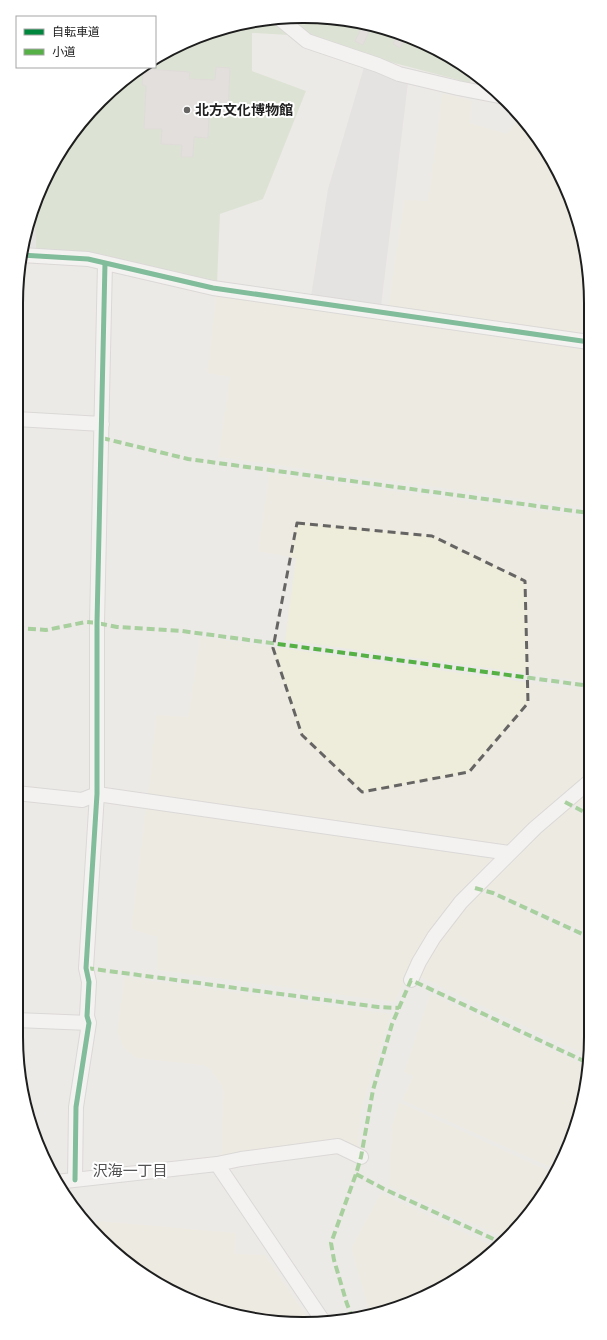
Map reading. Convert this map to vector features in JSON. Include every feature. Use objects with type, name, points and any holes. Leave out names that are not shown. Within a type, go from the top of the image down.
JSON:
[{"type":"street","points":[[296,23],[307,40],[399,74],[489,94]]},
{"type":"street","points":[[27,255],[88,259],[212,288],[584,341]]},
{"type":"street","points":[[75,1180],[76,1107],[89,1023],[87,1016],[89,982],[86,968],[97,794],[97,623],[105,263]]},
{"type":"street","points":[[23,419],[102,424]]},
{"type":"street","points":[[411,980],[418,962],[434,937],[461,902],[535,828],[584,786]]},
{"type":"street","points":[[23,794],[82,800],[97,794],[510,853]]},
{"type":"street","points":[[23,1020],[89,1023]]},
{"type":"street","points":[[64,1181],[217,1164],[241,1159],[338,1146],[360,1157]]},
{"type":"street","points":[[217,1164],[320,1316]]},
{"type":"highlighted area","points":[[297,523],[432,536],[525,581],[528,703],[469,772],[362,792],[302,735],[273,648]]},
{"type":"shaded area","points":[[364,67],[408,83],[381,307],[311,296],[328,189]]},
{"type":"shaded area","points":[[442,93],[472,101],[470,123],[507,134],[516,122],[537,148],[546,163],[563,196],[569,213],[579,249],[582,267],[584,333],[388,308],[404,200],[428,201]]},
{"type":"shaded area","points":[[35,225],[36,254],[27,253]]},
{"type":"shaded area","points":[[216,295],[584,345],[584,508],[218,457],[230,377],[207,373]]},
{"type":"shaded area","points":[[269,474],[584,517],[584,681],[285,640],[296,558],[258,551]]},
{"type":"shaded area","points":[[200,637],[584,690],[584,783],[509,845],[148,796],[156,715],[188,717]]},
{"type":"shaded area","points":[[584,792],[584,808],[572,803]]},
{"type":"shaded area","points":[[146,806],[492,858],[448,907],[423,941],[395,1002],[157,970],[157,937],[131,929]]},
{"type":"shaded area","points":[[568,808],[584,815],[584,931],[483,886],[542,828]]},
{"type":"shaded area","points":[[476,893],[490,895],[584,939],[583,1053],[420,977],[440,940]]},
{"type":"shaded area","points":[[124,977],[391,1014],[361,1111],[358,1151],[221,1157],[223,1092],[221,1084],[210,1069],[203,1065],[136,1058],[123,1047],[117,1032]]},
{"type":"shaded area","points":[[430,994],[582,1064],[579,1091],[570,1123],[550,1167],[402,1100],[413,1076],[404,1072]]},
{"type":"shaded area","points":[[399,1102],[549,1171],[526,1207],[501,1236],[389,1186],[392,1126]]},
{"type":"shaded area","points":[[381,1193],[490,1245],[459,1270],[428,1288],[411,1296],[368,1309],[351,1248]]},
{"type":"shaded area","points":[[97,1221],[236,1233],[235,1254],[265,1255],[307,1317],[267,1315],[249,1312],[196,1296],[148,1270],[105,1235],[96,1224]]},
{"type":"green space","points":[[301,23],[304,23],[340,25],[358,28],[394,38],[411,44],[444,61],[471,79],[470,83],[360,54],[310,37],[300,25]]},
{"type":"green space","points":[[286,24],[289,35],[252,33],[252,71],[306,91],[263,199],[220,214],[217,284],[36,254],[35,225],[44,196],[70,148],[105,105],[148,70],[156,68],[156,65],[163,61],[196,44],[249,28]]},
{"type":"building","points":[[361,29],[369,31],[363,45],[355,41]]},
{"type":"building","points":[[395,39],[404,41],[400,48],[393,44]]},
{"type":"building","name":"北方文化博物館","points":[[216,67],[230,68],[228,116],[209,115],[208,138],[194,137],[193,157],[181,157],[182,145],[161,144],[162,129],[144,129],[146,86],[142,85],[143,74],[147,73],[148,70],[190,72],[189,79],[215,80]]},
{"type":"marked path","points":[[102,438],[188,459],[584,512]]},
{"type":"marked path","points":[[23,628],[46,630],[86,622],[117,627],[182,631],[584,685]]},
{"type":"marked path","points":[[565,802],[584,812]]},
{"type":"marked path","points":[[475,888],[493,893],[584,935]]},
{"type":"marked path","points":[[86,968],[378,1007],[399,1008]]},
{"type":"marked path","points":[[351,1313],[334,1260],[331,1243],[361,1157],[373,1090],[392,1024],[411,980],[583,1061]]},
{"type":"marked path","points":[[356,1174],[384,1189],[496,1240]]},
{"type":"cycle path","points":[[27,255],[88,259],[213,288],[584,341]]},
{"type":"cycle path","points":[[75,1180],[76,1107],[89,1023],[87,1016],[89,982],[86,968],[97,794],[97,623],[105,263]]},
{"type":"place","name":"北方文化博物館","points":[[187,110]]},
{"type":"district","name":"沢海一丁目","points":[[130,1171]]}]
